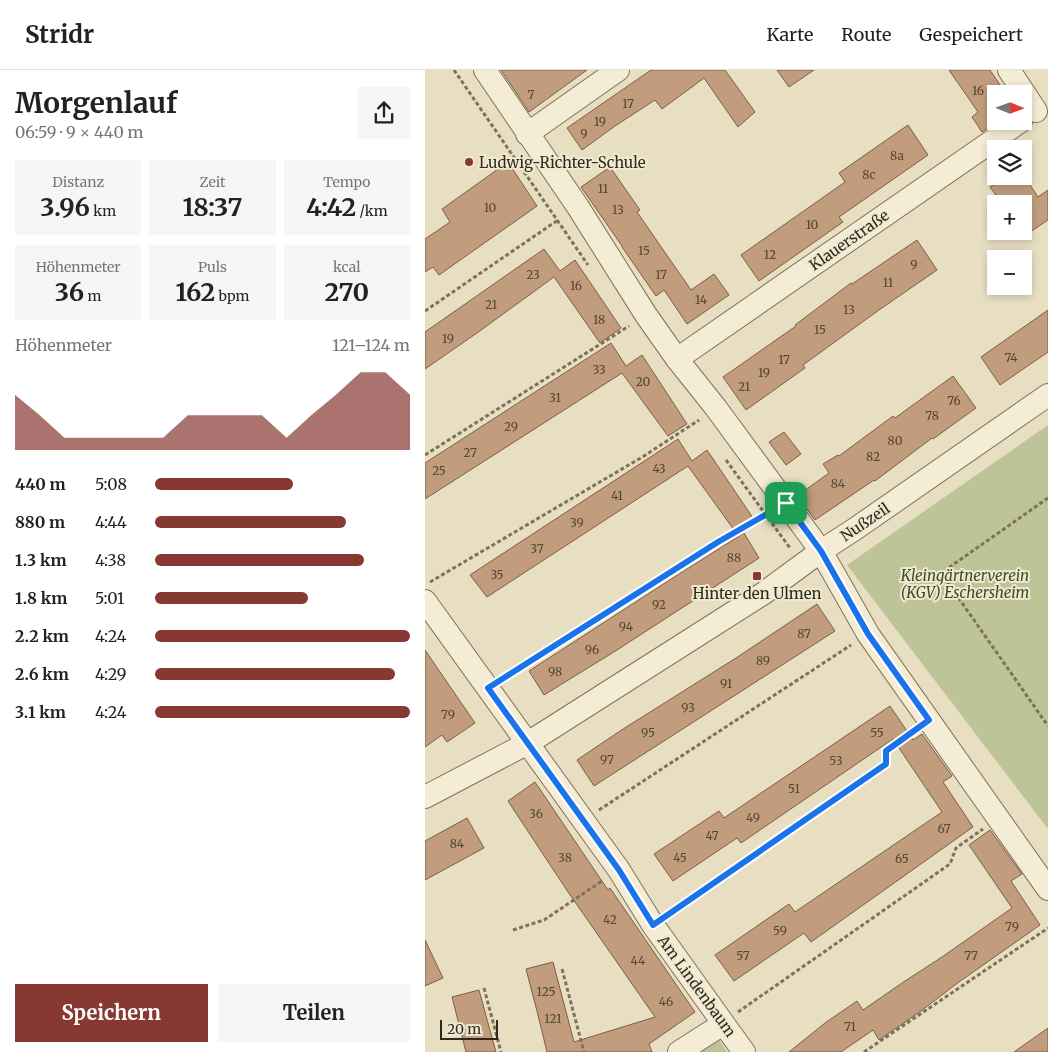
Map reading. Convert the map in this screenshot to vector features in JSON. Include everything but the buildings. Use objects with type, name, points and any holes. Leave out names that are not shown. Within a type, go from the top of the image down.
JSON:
[{"type":"street","points":[[485,70],[577,207],[646,315],[821,551],[868,634],[1048,889]]},
{"type":"street","points":[[527,134],[618,70]]},
{"type":"street","points":[[1009,70],[1017,85]]},
{"type":"street","name":"Klauerstraße","points":[[677,359],[1010,130]]},
{"type":"street","name":"Nußzeil","points":[[425,797],[528,743],[764,593],[821,551],[1048,395]]},
{"type":"street","name":"Am Lindenbaum","points":[[425,602],[619,870],[653,925],[745,1052]]},
{"type":"street","points":[[679,1052],[723,1024]]},
{"type":"path","points":[[454,70],[558,221]]},
{"type":"path","points":[[425,311],[577,207]]},
{"type":"path","points":[[425,455],[646,315]]},
{"type":"path","points":[[425,585],[644,456],[716,408]]},
{"type":"path","points":[[1048,498],[947,570],[946,580],[1048,726]]},
{"type":"path","points":[[488,688],[718,542],[786,503]]},
{"type":"path","points":[[583,820],[868,634]]},
{"type":"path","points":[[653,925],[886,764],[886,751],[929,720]]},
{"type":"path","points":[[723,1024],[951,864],[957,848],[998,818]]},
{"type":"path","points":[[513,930],[545,920],[619,870]]},
{"type":"path","points":[[864,1052],[1048,928]]},
{"type":"path","points":[[562,969],[583,1052]]},
{"type":"path","points":[[484,988],[501,1052]]},
{"type":"green space","name":"Kleingärtnerverein (KGV) Eschersheim","points":[[1048,425],[1048,829],[847,565]]},
{"type":"green space","points":[[718,1038],[727,1052],[696,1052]]},
{"type":"place","name":"Ludwig-Richter-Schule","points":[[469,162]]},
{"type":"place","name":"Hinter den Ulmen","points":[[757,576]]},
{"type":"route","points":[[786,503],[821,551],[868,634],[929,720],[886,751],[886,764],[653,925],[619,870],[488,688],[718,542],[786,503]]}]
